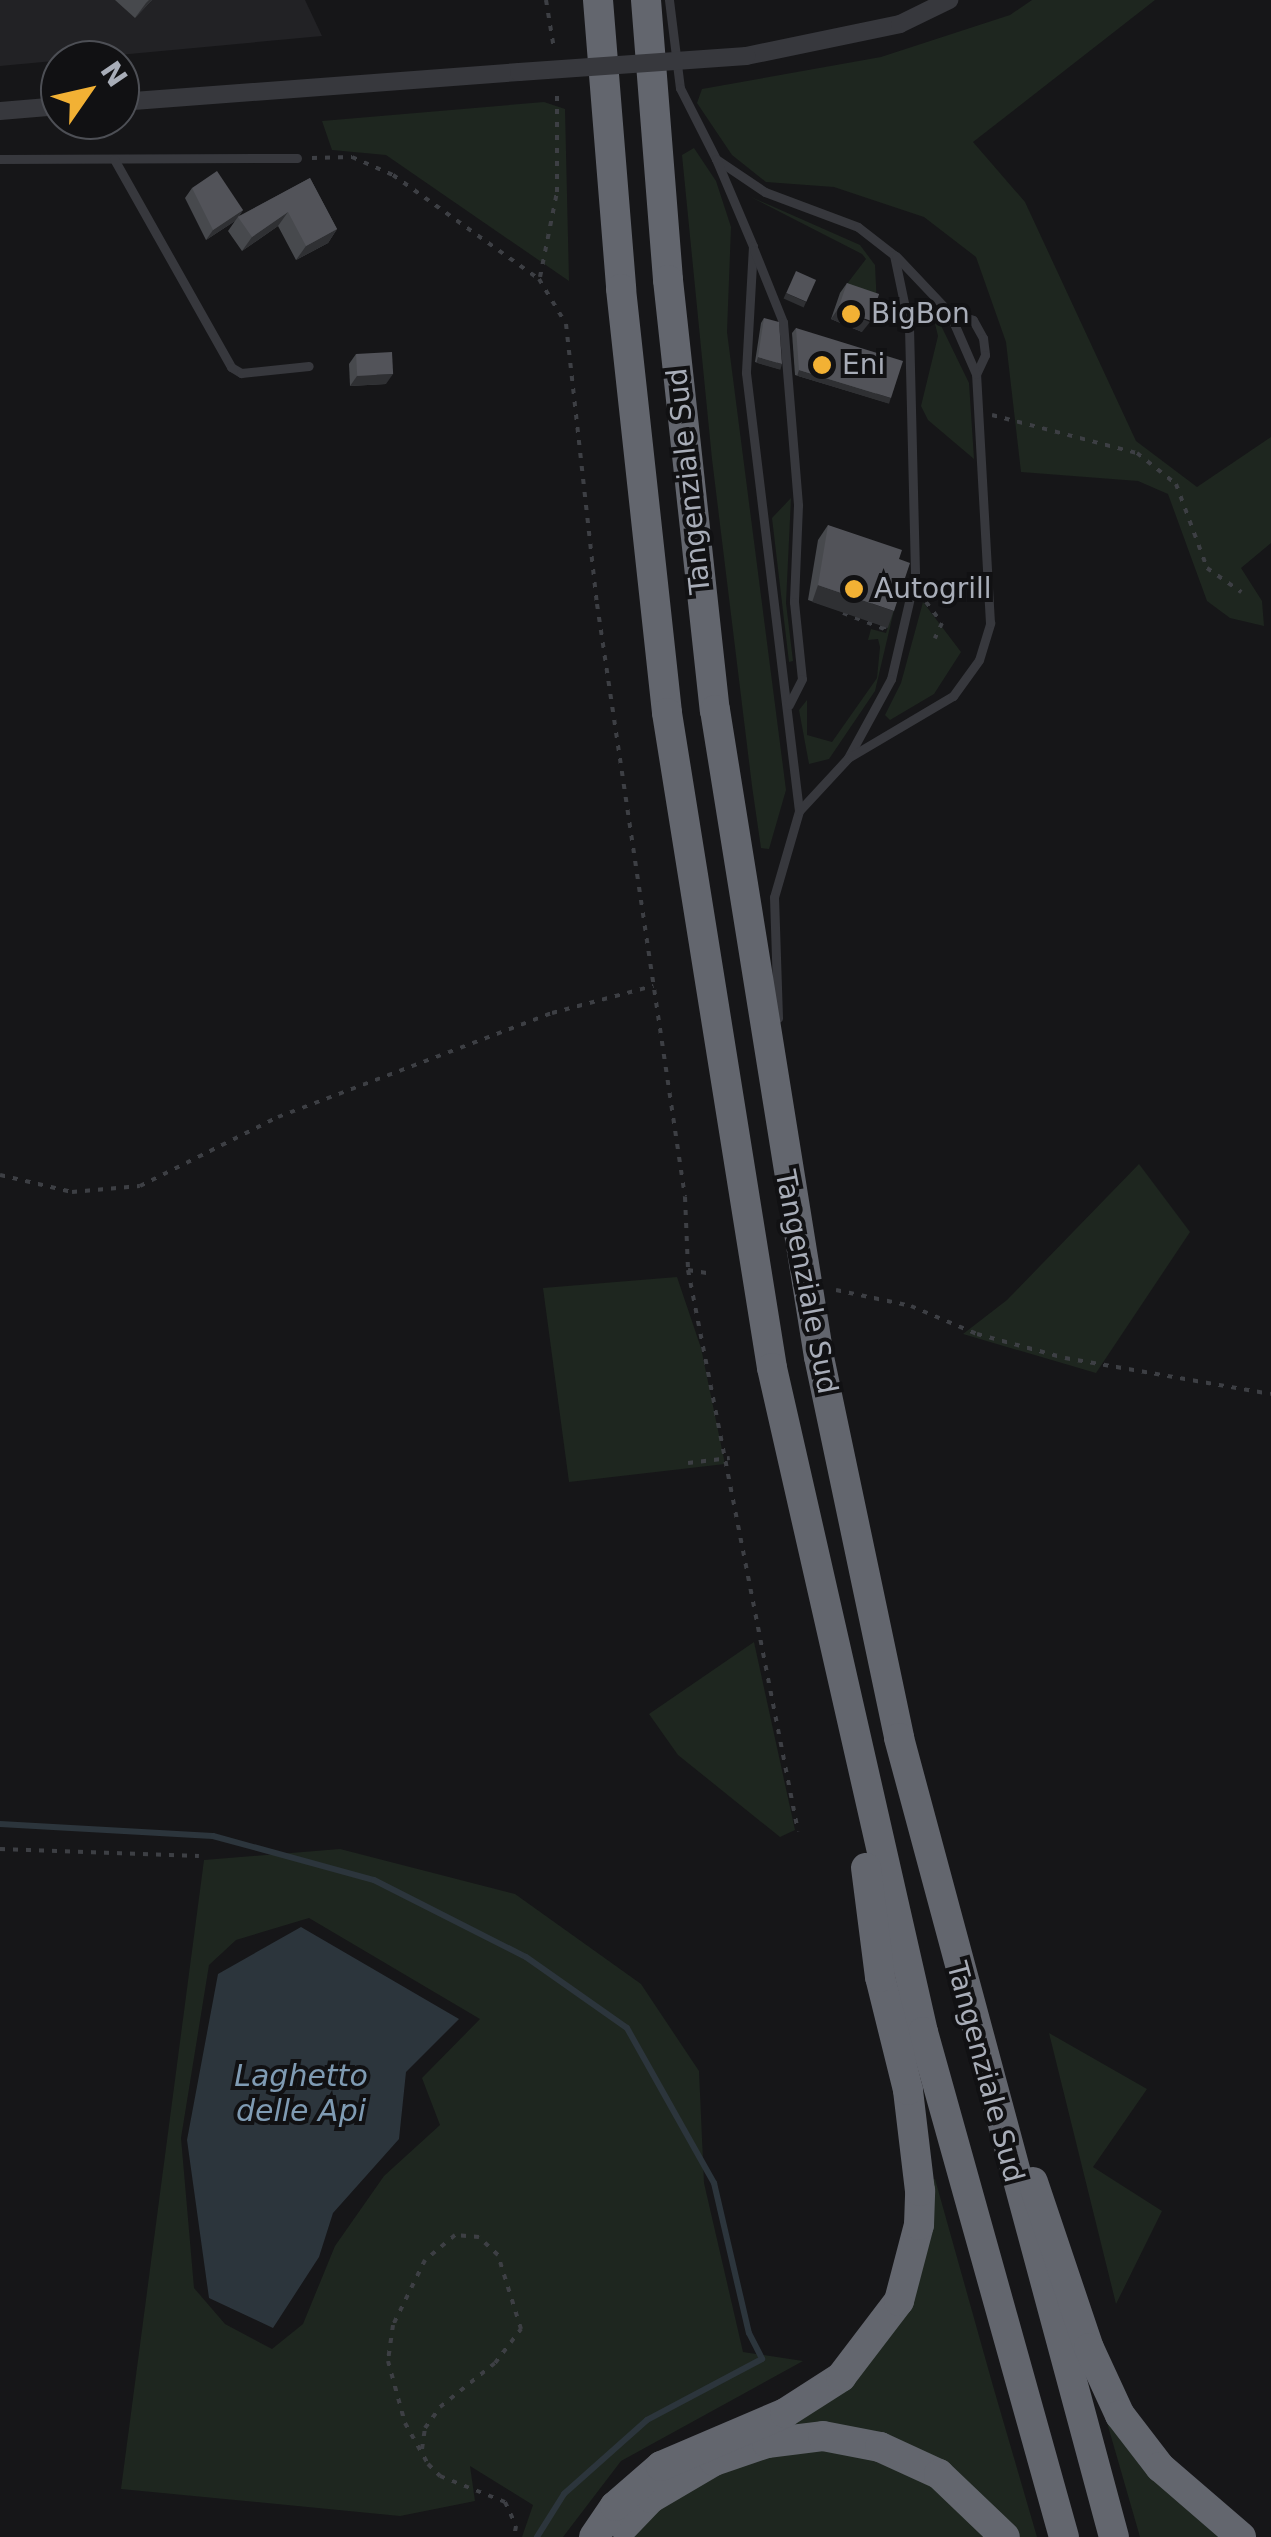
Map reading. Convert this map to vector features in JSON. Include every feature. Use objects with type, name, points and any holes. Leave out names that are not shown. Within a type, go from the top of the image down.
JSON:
[{"type":"highway","name":"Tangenziale Sud","points":[[598,0],[638,464],[689,870],[772,1368],[847,1721],[923,2032],[1064,2537]]},
{"type":"highway","name":"Tangenziale Sud","points":[[646,0],[668,280],[714,710],[779,1136],[880,1649],[975,2038],[1114,2537]]},
{"type":"highway","points":[[594,2537],[614,2506],[661,2466],[784,2414],[841,2377],[884,2327],[910,2270],[920,2225],[916,2143],[880,1977],[847,1721]]},
{"type":"highway","points":[[975,2038],[1061,2253],[1105,2388],[1160,2467],[1241,2537]]},
{"type":"highway","points":[[617,2537],[651,2498],[690,2472],[767,2442],[823,2436],[880,2447],[939,2474],[1005,2537]]},
{"type":"street","points":[[140,100],[746,56],[900,24],[948,0]]},
{"type":"street","points":[[0,111],[40,108]]},
{"type":"lane","points":[[669,0],[680,88],[716,159],[783,322],[798,505],[794,602],[802,679],[788,707]]},
{"type":"lane","points":[[0,160],[297,158]]},
{"type":"lane","points":[[114,159],[231,367],[241,373],[309,366]]},
{"type":"lane","points":[[716,159],[766,192],[858,227],[894,254],[948,312],[976,374],[982,413],[991,604],[986,644],[953,696],[848,758]]},
{"type":"lane","points":[[753,246],[746,373],[798,811],[780,867],[772,919],[779,1136]]},
{"type":"lane","points":[[798,811],[848,758],[891,680],[915,576],[909,328],[894,254]]},
{"type":"lane","points":[[948,312],[973,320],[983,338],[986,355],[976,374]]},
{"type":"path","points":[[546,0],[555,61]]},
{"type":"path","points":[[540,279],[557,192],[557,81]]},
{"type":"path","points":[[297,158],[352,158],[393,175],[540,279],[566,324],[597,604],[684,1198],[688,1270],[730,1458],[798,1831]]},
{"type":"path","points":[[982,413],[1138,453],[1176,484],[1207,568],[1241,592]]},
{"type":"path","points":[[0,1175],[72,1192],[140,1186],[331,1096],[552,1013],[652,986]]},
{"type":"path","points":[[688,1270],[713,1274]]},
{"type":"path","points":[[836,1290],[912,1306],[977,1334],[1065,1358],[1271,1394]]},
{"type":"path","points":[[688,1462],[730,1458]]},
{"type":"path","points":[[0,1849],[199,1856]]},
{"type":"path","points":[[422,2450],[425,2428],[440,2408],[495,2363],[520,2329],[498,2255],[479,2237],[456,2235],[425,2260],[393,2325],[388,2360],[405,2423],[422,2450],[440,2476],[504,2502],[516,2526],[514,2537]]},
{"type":"shaded area","points":[[0,0],[305,0],[322,36],[140,53],[140,40],[40,40],[40,62],[0,66]]},
{"type":"shaded area","points":[[1032,0],[1155,0],[973,142],[1025,202],[1136,441],[1197,487],[1271,437],[1271,543],[1241,568],[1262,601],[1264,626],[1230,618],[1207,601],[1168,494],[1138,481],[1021,472],[1006,342],[976,257],[924,217],[834,187],[766,182],[732,155],[697,103],[702,89],[881,57],[1010,15]]},
{"type":"shaded area","points":[[544,102],[565,109],[569,281],[386,155],[332,150],[322,121]]},
{"type":"shaded area","points":[[694,148],[716,181],[731,227],[727,332],[786,790],[769,849],[761,848],[712,459],[682,155]]},
{"type":"shaded area","points":[[751,197],[860,245],[875,265],[877,306],[840,293],[866,259],[862,254]]},
{"type":"shaded area","points":[[930,303],[969,383],[974,459],[928,420],[921,406],[938,336]]},
{"type":"shaded area","points":[[791,498],[786,603],[793,661],[789,662],[772,518]]},
{"type":"shaded area","points":[[898,593],[875,691],[829,759],[809,764],[799,710],[807,700],[807,735],[832,742],[877,678],[880,647],[878,639],[868,640],[871,629],[886,633]]},
{"type":"shaded area","points":[[923,602],[961,652],[934,694],[890,720],[885,715],[901,683]]},
{"type":"shaded area","points":[[1139,1164],[1190,1232],[1096,1373],[963,1334],[1007,1300]]},
{"type":"shaded area","points":[[677,1277],[701,1348],[725,1464],[569,1482],[543,1288]]},
{"type":"shaded area","points":[[754,1642],[795,1830],[780,1837],[678,1755],[649,1714]]},
{"type":"shaded area","points":[[340,1849],[515,1894],[641,1984],[699,2071],[704,2183],[743,2352],[803,2361],[621,2461],[563,2537],[522,2537],[533,2505],[470,2466],[475,2501],[400,2516],[121,2489],[204,1860]],"holes":[[[309,1918],[480,2019],[422,2078],[440,2125],[384,2176],[335,2246],[303,2324],[272,2349],[225,2324],[194,2288],[181,2138],[209,1965],[236,1940]]]},
{"type":"shaded area","points":[[1049,2033],[1147,2089],[1093,2167],[1162,2211],[1116,2304]]},
{"type":"shaded area","points":[[935,2179],[1037,2537],[1016,2537],[993,2506],[787,2428],[852,2382],[891,2333],[928,2180]]},
{"type":"shaded area","points":[[1106,2419],[1227,2537],[1140,2537]]},
{"type":"shaded area","points":[[779,2450],[854,2450],[936,2482],[994,2537],[627,2537],[663,2499]]},
{"type":"water","name":"Laghetto delle Api","points":[[301,1927],[459,2019],[406,2072],[399,2139],[333,2213],[319,2257],[273,2328],[209,2298],[187,2140],[218,1974]]},
{"type":"building","points":[[217,171],[243,210],[213,230],[192,188]]},
{"type":"building","points":[[310,178],[337,229],[306,246],[288,212],[252,237],[238,217]]},
{"type":"building","points":[[796,271],[816,280],[806,302],[786,293]]},
{"type":"building","points":[[847,283],[879,294],[870,321],[838,309]]},
{"type":"building","points":[[764,318],[779,322],[782,364],[758,357]]},
{"type":"building","points":[[796,328],[903,361],[891,398],[799,370]]},
{"type":"building","points":[[392,352],[393,374],[357,376],[356,354]]},
{"type":"building","name":"Autogrill","points":[[828,525],[902,550],[899,559],[910,563],[894,611],[818,585]]},
{"type":"waterway","points":[[0,1824],[213,1836],[374,1880],[526,1957],[627,2028],[714,2183],[749,2333],[762,2359],[647,2420],[564,2494],[537,2537]]},
{"type":"place","name":"BigBon","points":[[851,314]]},
{"type":"place","name":"Eni","points":[[822,365]]},
{"type":"place","name":"Autogrill","points":[[854,589]]}]
